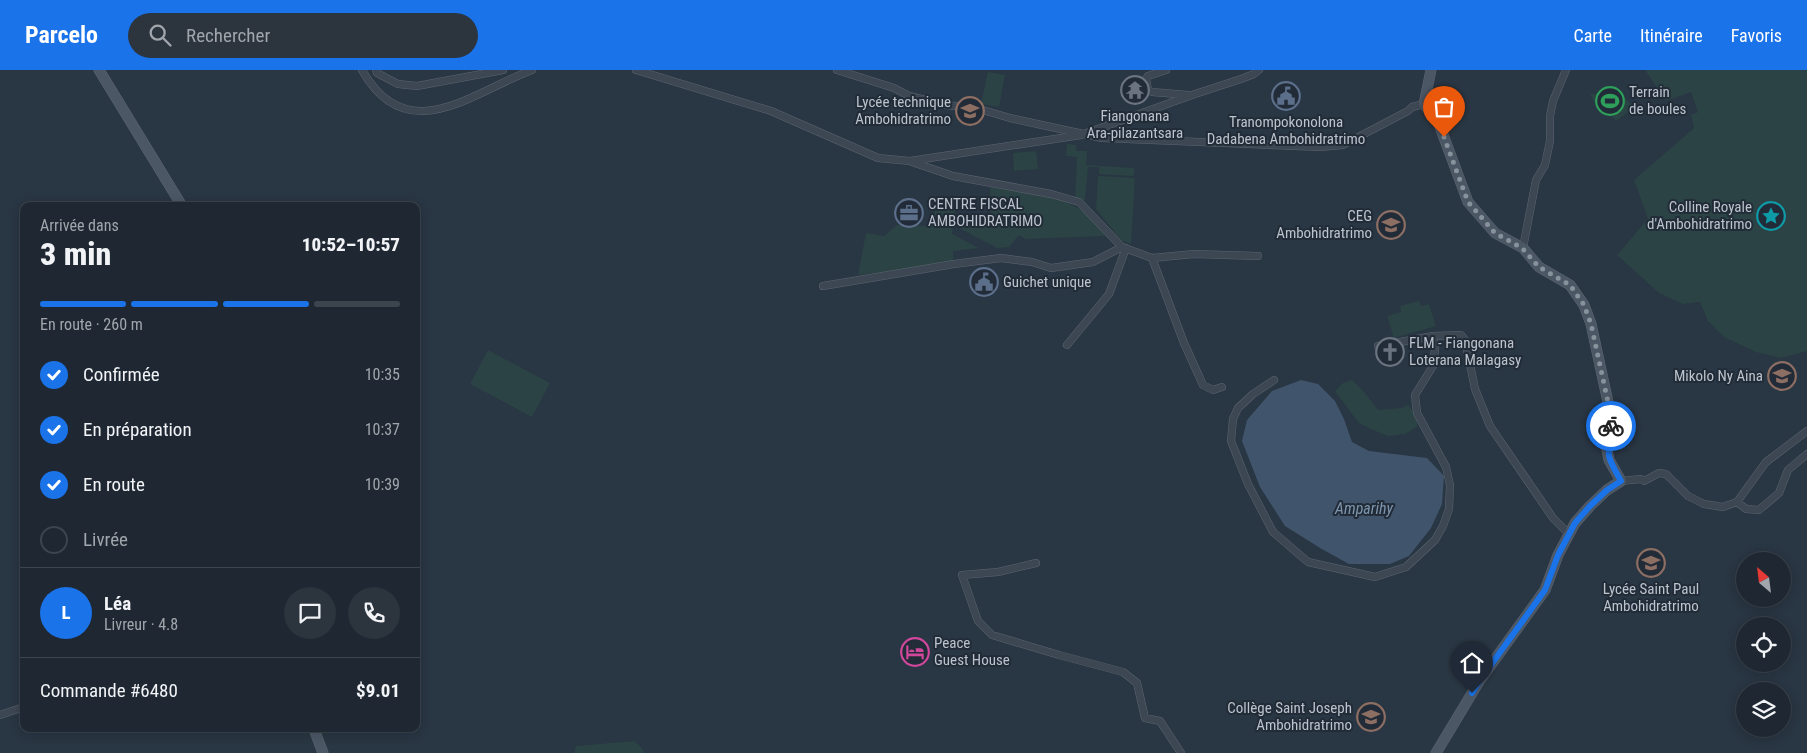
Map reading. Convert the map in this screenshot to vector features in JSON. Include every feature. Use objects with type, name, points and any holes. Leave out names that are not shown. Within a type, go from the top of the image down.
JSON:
[{"type":"street","points":[[98,70],[180,202]]},
{"type":"street","points":[[362,70],[376,91],[394,106],[416,112],[441,109],[462,103],[532,70]]},
{"type":"street","points":[[376,70],[377,73],[398,84],[417,86],[503,70]]},
{"type":"street","points":[[636,70],[771,111],[878,158],[910,161],[953,176],[1050,194],[1079,202],[1124,248],[1152,258],[1194,254],[1258,256]]},
{"type":"street","points":[[838,70],[894,88],[909,96],[976,108],[1010,118],[1102,138],[1320,147],[1343,145],[1408,111],[1412,107],[1424,104]]},
{"type":"street","points":[[1166,70],[1148,76],[1146,79],[1148,90],[1152,92],[1192,95]]},
{"type":"street","points":[[910,161],[1081,134],[1242,79],[1259,70]]},
{"type":"street","points":[[1424,104],[1431,70]]},
{"type":"street","points":[[1522,248],[1536,180],[1545,165],[1550,141],[1550,116],[1553,101],[1566,70]]},
{"type":"street","points":[[1424,104],[1440,124],[1468,202],[1495,233],[1522,248],[1539,267],[1570,285],[1584,305],[1591,324],[1608,402],[1611,426],[1607,450],[1609,460],[1621,481]]},
{"type":"street","points":[[823,286],[1001,258],[1032,262],[1051,268],[1093,262],[1124,248]]},
{"type":"street","points":[[1067,345],[1109,294],[1124,248]]},
{"type":"street","points":[[1152,258],[1184,343],[1203,385],[1213,390],[1222,388]]},
{"type":"street","points":[[1378,346],[1433,336],[1461,334],[1465,340],[1475,388],[1490,426],[1553,518],[1569,534]]},
{"type":"street","points":[[1274,380],[1253,394],[1238,408],[1233,419],[1231,441],[1248,484],[1273,532],[1308,562],[1375,577],[1406,567],[1428,547],[1439,533],[1449,509],[1450,485],[1446,467],[1417,413],[1415,395],[1433,366],[1435,349],[1433,336]]},
{"type":"street","points":[[1436,753],[1480,680],[1545,590],[1558,555],[1575,523],[1607,490],[1621,481],[1641,479],[1644,482],[1659,473],[1666,474],[1688,496],[1704,504],[1723,507],[1737,502],[1766,462],[1807,431]]},
{"type":"street","points":[[1737,502],[1746,510],[1759,510],[1779,493],[1788,470],[1807,454]]},
{"type":"street","points":[[1036,563],[998,572],[962,575],[978,621],[992,635],[1123,672],[1137,683],[1146,718],[1160,721],[1181,753]]},
{"type":"street","points":[[0,715],[20,708]]},
{"type":"street","points":[[315,732],[323,753]]},
{"type":"green space","points":[[1645,70],[1807,70],[1807,351],[1781,358],[1756,352],[1724,337],[1708,321],[1700,302],[1683,304],[1659,293],[1617,255],[1648,219],[1634,180],[1694,128],[1691,115],[1698,112],[1691,92],[1666,101]]},
{"type":"green space","points":[[988,72],[1005,75],[999,107],[981,104]]},
{"type":"green space","name":"Terrain de boules","points":[[1615,86],[1634,108],[1616,121],[1605,109],[1599,112],[1590,94],[1602,93]]},
{"type":"green space","points":[[1067,144],[1076,145],[1076,151],[1087,151],[1086,165],[1134,168],[1134,176],[1099,174],[1099,167],[1088,167],[1085,200],[1075,200],[1077,157],[1066,156]]},
{"type":"green space","points":[[1036,151],[1038,169],[1014,171],[1013,153]]},
{"type":"green space","points":[[1098,176],[1135,178],[1131,244],[1121,240],[1096,209]]},
{"type":"green space","points":[[990,187],[1030,193],[1069,203],[1091,217],[1105,236],[1025,239],[1019,235],[1009,247],[997,248],[959,228],[958,222],[960,220],[991,220]]},
{"type":"green space","points":[[938,207],[955,210],[952,234],[979,248],[953,251],[954,264],[858,275],[866,233],[884,236],[897,225],[926,226]]},
{"type":"green space","points":[[1419,301],[1421,306],[1429,304],[1436,326],[1394,338],[1387,316],[1401,312],[1400,306]]},
{"type":"green space","points":[[488,350],[550,383],[532,417],[470,384]]},
{"type":"green space","points":[[1352,380],[1378,410],[1402,408],[1408,405],[1415,415],[1417,427],[1405,434],[1388,436],[1359,423],[1335,391],[1343,383]]},
{"type":"green space","points":[[635,741],[644,751],[643,753],[574,753],[576,746]]},
{"type":"water","name":"Amparihy","points":[[1301,380],[1318,384],[1335,401],[1352,442],[1369,451],[1427,458],[1444,476],[1442,504],[1431,528],[1409,556],[1390,564],[1349,564],[1285,526],[1260,487],[1242,441],[1247,420],[1272,391]]},
{"type":"way so far","points":[[1444,137],[1468,202],[1495,233],[1522,248],[1539,267],[1570,285],[1584,305],[1591,324],[1598,364],[1608,402],[1611,426]]},
{"type":"place","name":"Fiangonana Ara-pilazantsara","points":[[1135,90]]},
{"type":"place","name":"Tranompokonolona Dadabena Ambohidratrimo","points":[[1286,96]]},
{"type":"place","name":"Terrain de boules","points":[[1610,101]]},
{"type":"place","name":"Lycée technique Ambohidratrimo","points":[[970,111]]},
{"type":"place","name":"CENTRE FISCAL AMBOHIDRATRIMO","points":[[909,213]]},
{"type":"place","name":"Colline Royale d'Ambohidratrimo","points":[[1771,216]]},
{"type":"place","name":"CEG Ambohidratrimo","points":[[1391,225]]},
{"type":"place","name":"Guichet unique","points":[[984,282]]},
{"type":"place","name":"FLM - Fiangonana Loterana Malagasy","points":[[1390,352]]},
{"type":"place","name":"Mikolo Ny Aina","points":[[1782,376]]},
{"type":"place","name":"Lycée Saint Paul Ambohidratrimo","points":[[1651,563]]},
{"type":"place","name":"Peace Guest House","points":[[915,652]]},
{"type":"place","name":"Collège Saint Joseph Ambohidratrimo","points":[[1371,717]]},
{"type":"route","points":[[1472,693],[1545,590],[1558,555],[1575,523],[1607,490],[1621,481],[1609,460],[1607,450],[1611,426]]}]
